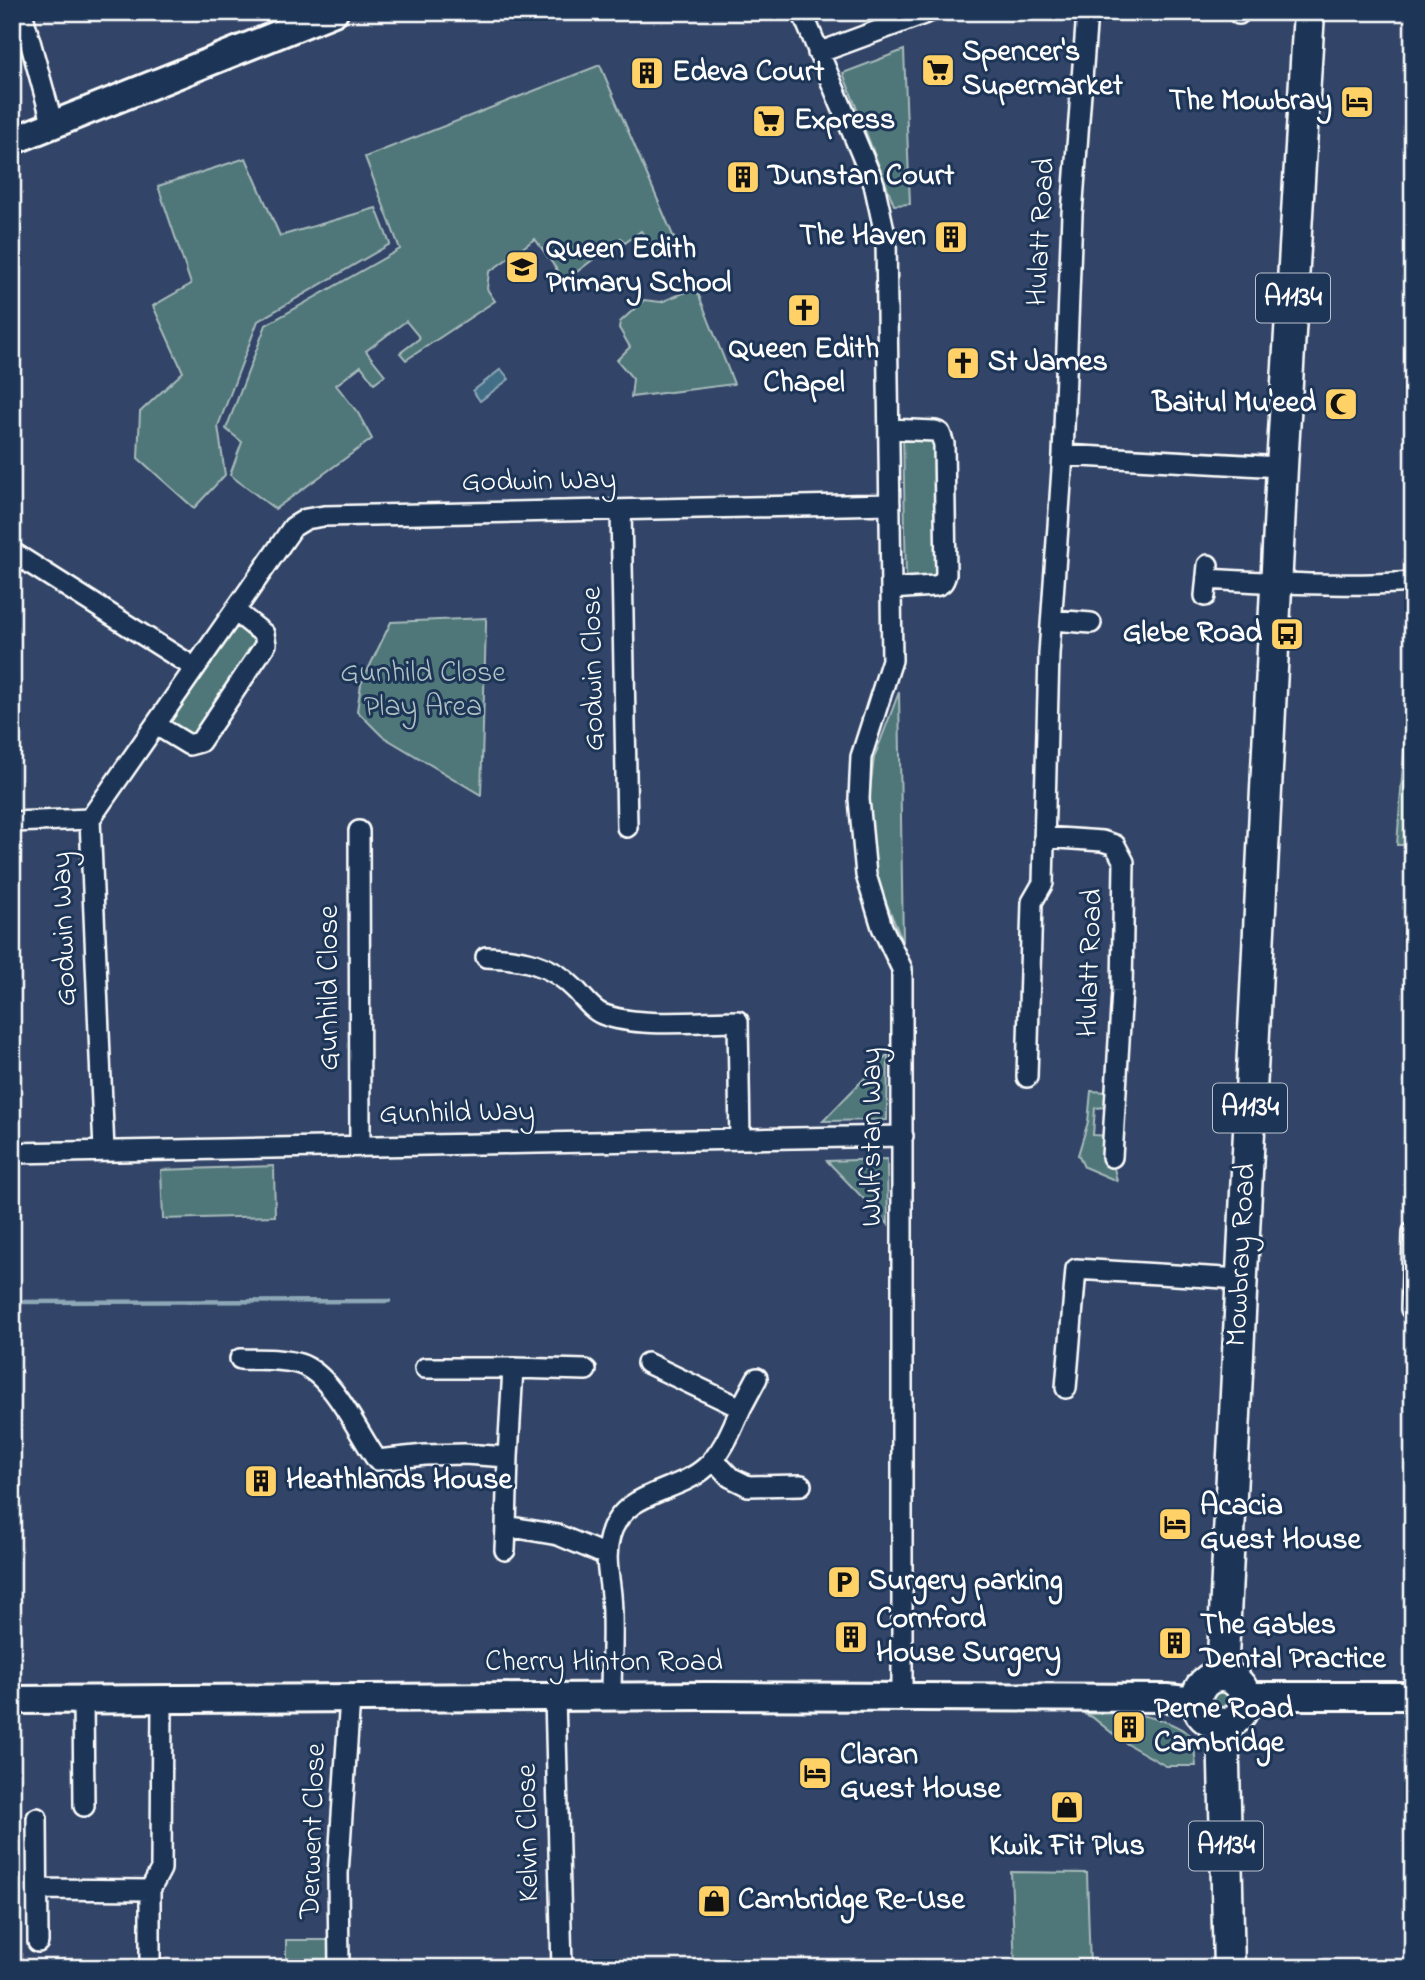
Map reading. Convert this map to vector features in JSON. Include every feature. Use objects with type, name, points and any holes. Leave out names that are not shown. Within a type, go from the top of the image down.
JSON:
[{"type":"main road","name":"Mowbray Road","points":[[1222,1676],[1282,467],[1310,12]]},
{"type":"main road","points":[[1222,1676],[1237,1681],[1245,1696],[1243,1712],[1237,1719],[1223,1725],[1207,1721],[1198,1709],[1196,1701],[1201,1686],[1214,1677],[1222,1676]]},
{"type":"main road","name":"A1134","points":[[1223,1725],[1229,1968]]},
{"type":"street","points":[[22,12],[53,125]]},
{"type":"street","points":[[12,141],[334,12]]},
{"type":"street","name":"Wulfstan Way","points":[[803,12],[874,184],[887,239],[892,660],[862,757],[859,799],[866,875],[882,927],[902,969],[902,1697]]},
{"type":"street","points":[[818,53],[929,12]]},
{"type":"street","name":"Hulatt Road","points":[[1027,1077],[1032,902],[1043,883],[1049,654],[1063,455],[1072,214],[1087,12]]},
{"type":"street","points":[[889,429],[935,431],[940,433],[944,444],[944,581],[934,586],[891,589]]},
{"type":"street","points":[[1063,455],[1282,467]]},
{"type":"street","name":"Godwin Way","points":[[104,1151],[90,820],[293,527],[306,519],[324,516],[890,504]]},
{"type":"street","name":"Godwin Close","points":[[621,510],[626,827]]},
{"type":"street","points":[[12,552],[195,668]]},
{"type":"street","points":[[1207,580],[1277,583],[1413,582]]},
{"type":"street","points":[[156,725],[189,745],[200,742],[266,644],[264,634],[235,611]]},
{"type":"street","points":[[1053,620],[1091,623]]},
{"type":"street","points":[[12,822],[90,820]]},
{"type":"street","name":"Gunhild Close","points":[[359,831],[360,1145]]},
{"type":"street","name":"Hulatt Road","points":[[1044,837],[1102,841],[1115,845],[1124,862],[1122,991],[1112,1157]]},
{"type":"street","points":[[486,957],[513,958],[541,964],[564,977],[598,1013],[622,1021],[738,1021],[740,1139]]},
{"type":"street","name":"Gunhild Way","points":[[12,1153],[903,1136]]},
{"type":"street","points":[[1411,1309],[1413,1232]]},
{"type":"street","points":[[1066,1388],[1076,1269],[1241,1279]]},
{"type":"street","points":[[240,1359],[285,1360],[313,1370],[339,1400],[377,1460],[464,1454],[508,1457]]},
{"type":"street","points":[[647,1363],[741,1408]]},
{"type":"street","points":[[425,1368],[586,1370]]},
{"type":"street","points":[[505,1550],[513,1368]]},
{"type":"street","points":[[611,1696],[611,1596],[606,1555],[611,1534],[621,1514],[640,1500],[705,1468],[723,1447],[757,1378]]},
{"type":"street","points":[[713,1459],[730,1477],[748,1486],[801,1485]]},
{"type":"street","points":[[506,1526],[558,1535],[606,1555]]},
{"type":"street","name":"Kelvin Close","points":[[555,1696],[562,1968]]},
{"type":"street","name":"Cherry Hinton Road","points":[[12,1700],[611,1696],[1167,1698],[1196,1701]]},
{"type":"street","points":[[1245,1696],[1413,1696]]},
{"type":"street","name":"Derwent Close","points":[[339,1968],[338,1874],[350,1698]]},
{"type":"street","points":[[83,1700],[84,1806]]},
{"type":"street","points":[[150,1968],[150,1890],[162,1869],[162,1700]]},
{"type":"street","points":[[37,1818],[38,1942]]},
{"type":"street","points":[[38,1889],[150,1890]]},
{"type":"green space","points":[[904,50],[910,204],[894,205],[843,73]]},
{"type":"green space","points":[[600,65],[677,245],[660,257],[641,231],[625,243],[621,238],[565,281],[535,239],[489,272],[487,289],[495,301],[406,360],[400,353],[420,338],[406,321],[366,351],[385,375],[374,383],[361,366],[336,385],[358,413],[372,439],[275,509],[230,475],[242,442],[226,429],[266,325],[400,249],[365,157]]},
{"type":"green space","points":[[246,158],[280,236],[376,208],[390,244],[258,321],[218,426],[225,475],[194,508],[138,458],[140,412],[183,372],[153,306],[191,284],[158,186]]},
{"type":"green space","points":[[696,288],[734,384],[631,397],[633,379],[617,360],[630,347],[619,328],[620,322],[644,300],[661,302]]},
{"type":"green space","points":[[903,436],[936,438],[938,578],[906,579]]},
{"type":"green space","points":[[243,616],[264,633],[201,741],[164,732]]},
{"type":"green space","name":"Gunhild Close Play Area","points":[[486,618],[481,795],[382,736],[357,711],[361,684],[391,622]]},
{"type":"green space","points":[[899,692],[903,943],[876,878],[867,813],[874,758]]},
{"type":"green space","points":[[1413,709],[1413,845],[1397,845],[1407,710]]},
{"type":"green space","points":[[888,1054],[887,1120],[823,1121]]},
{"type":"green space","points":[[1091,1091],[1107,1092],[1106,1107],[1095,1108],[1093,1135],[1113,1136],[1112,1159],[1117,1181],[1084,1167],[1078,1155],[1088,1122]]},
{"type":"green space","points":[[887,1159],[888,1224],[827,1161]]},
{"type":"green space","points":[[274,1166],[275,1216],[163,1219],[161,1170]]},
{"type":"green space","points":[[1220,1686],[1231,1690],[1235,1701],[1231,1712],[1220,1716],[1209,1712],[1205,1701],[1209,1690]]},
{"type":"green space","points":[[1125,1713],[1161,1720],[1193,1737],[1196,1766],[1166,1766],[1122,1741],[1092,1717],[1084,1714]]},
{"type":"green space","points":[[1011,1872],[1087,1873],[1090,1968],[1015,1968]]},
{"type":"green space","points":[[286,1940],[328,1940],[328,1968],[286,1968]]},
{"type":"water","points":[[501,369],[509,379],[480,401],[473,391]]},
{"type":"waterway","points":[[12,1302],[389,1301]]},
{"type":"place","name":"Spencer's Supermarket","points":[[938,70]]},
{"type":"place","name":"Edeva Court","points":[[647,73]]},
{"type":"place","name":"The Mowbray","points":[[1357,102]]},
{"type":"place","name":"Express","points":[[769,121]]},
{"type":"place","name":"Dunstan Court","points":[[743,177]]},
{"type":"place","name":"The Haven","points":[[951,237]]},
{"type":"place","name":"Queen Edith Primary School","points":[[522,267]]},
{"type":"place","name":"Queen Edith Chapel","points":[[804,310]]},
{"type":"place","name":"St James","points":[[963,363]]},
{"type":"place","name":"Baitul Mu'eed","points":[[1341,404]]},
{"type":"place","name":"Glebe Road","points":[[1287,634]]},
{"type":"place","name":"Heathlands House","points":[[261,1481]]},
{"type":"place","name":"Acacia Guest House","points":[[1175,1524]]},
{"type":"place","name":"Surgery parking","points":[[844,1582]]},
{"type":"place","name":"Cornford House Surgery","points":[[851,1637]]},
{"type":"place","name":"The Gables Dental Practice","points":[[1175,1643]]},
{"type":"place","name":"Perne Road Cambridge","points":[[1129,1727]]},
{"type":"place","name":"Claran Guest House","points":[[815,1773]]},
{"type":"place","name":"Kwik Fit Plus","points":[[1067,1807]]},
{"type":"place","name":"Cambridge Re-Use","points":[[714,1901]]}]
